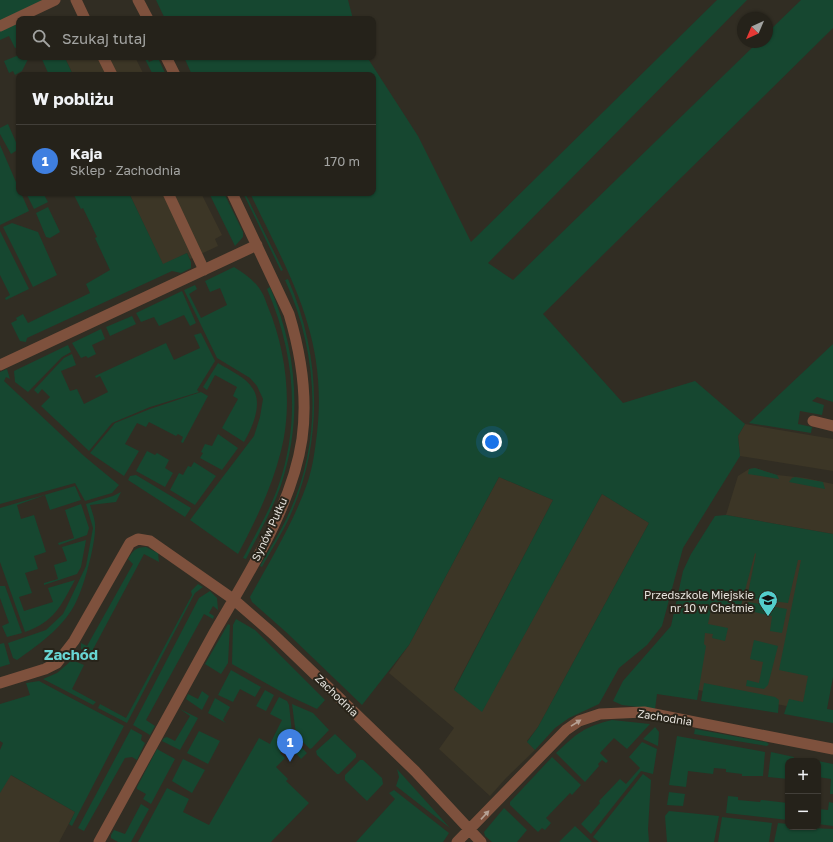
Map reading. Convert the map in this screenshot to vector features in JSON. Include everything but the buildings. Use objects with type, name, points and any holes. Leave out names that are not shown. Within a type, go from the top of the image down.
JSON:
[{"type":"street","points":[[21,16],[55,0]]},
{"type":"street","points":[[76,0],[84,16]]},
{"type":"street","points":[[138,0],[146,16]]},
{"type":"street","points":[[0,26],[16,18]]},
{"type":"street","points":[[105,60],[111,72]]},
{"type":"street","points":[[168,60],[174,72]]},
{"type":"street","points":[[169,196],[204,270]]},
{"type":"street","name":"Synów Pułku","points":[[99,842],[280,511],[295,470],[302,440],[304,388],[300,351],[295,333],[289,314],[233,196]]},
{"type":"street","points":[[0,365],[257,245]]},
{"type":"street","points":[[813,421],[833,426]]},
{"type":"street","name":"Zachodnia","points":[[0,683],[45,669],[57,663],[74,642],[130,543],[138,539],[150,540],[233,599],[272,633],[409,766],[481,842]]},
{"type":"street","name":"Zachodnia","points":[[457,842],[535,760],[566,730],[579,721],[600,714],[616,712],[644,712],[833,749]]},
{"type":"shaded area","points":[[66,60],[136,60],[142,72],[72,72]]},
{"type":"shaded area","points":[[130,196],[202,196],[222,235],[215,239],[218,246],[190,259],[187,253],[163,265]]},
{"type":"shaded area","points":[[745,424],[833,439],[833,471],[740,456],[738,436]]},
{"type":"shaded area","points":[[755,468],[777,475],[805,478],[833,484],[833,534],[726,515],[738,476],[749,469]]},
{"type":"shaded area","points":[[499,477],[553,500],[454,689],[482,711],[602,494],[649,523],[538,727],[527,741],[535,750],[490,796],[439,749],[454,728],[389,673],[409,645]]},
{"type":"shaded area","name":"Przedszkole Miejskie nr 10 w Chełmie","points":[[724,519],[833,537],[820,712],[698,690],[689,679]]},
{"type":"shaded area","points":[[0,769],[75,812],[59,842],[0,842]]},
{"type":"green space","points":[[0,0],[43,0],[0,21]]},
{"type":"green space","points":[[156,0],[348,0],[352,16],[164,16]]},
{"type":"green space","points":[[717,0],[747,0],[488,263],[513,280],[752,48],[773,48],[773,27],[801,0],[833,0],[833,28],[543,314],[623,403],[695,381],[745,424],[738,436],[740,456],[683,548],[662,626],[647,645],[619,668],[599,704],[569,718],[555,728],[535,750],[527,742],[538,727],[649,523],[602,494],[482,712],[454,690],[553,500],[499,477],[409,645],[362,705],[286,632],[252,602],[250,597],[289,526],[308,481],[313,463],[319,399],[317,367],[303,308],[292,280],[251,196],[376,196],[376,72],[191,72],[185,60],[369,60],[418,136],[471,242]]},
{"type":"green space","points":[[16,24],[16,48],[9,36],[0,40],[0,31]]},
{"type":"green space","points":[[16,56],[16,60],[28,60],[22,71],[16,72],[15,75],[13,71],[9,73],[4,61]]},
{"type":"green space","points":[[42,60],[66,60],[72,72],[48,72]]},
{"type":"green space","points":[[146,60],[148,60],[149,62],[159,60],[165,72],[152,72]]},
{"type":"green space","points":[[8,124],[16,142],[16,151],[11,154],[0,134],[0,128]]},
{"type":"green space","points":[[0,145],[16,182],[16,196],[22,196],[29,211],[0,225]]},
{"type":"green space","points":[[28,196],[45,196],[48,202],[34,209]]},
{"type":"green space","points":[[74,196],[130,196],[163,264],[187,253],[191,262],[191,268],[181,273],[172,271],[27,338],[26,342],[20,341],[11,323],[17,320],[16,318],[23,314],[28,323],[90,293],[86,284],[110,270],[95,238],[97,237],[83,208],[81,209]]},
{"type":"green space","points":[[210,196],[225,196],[243,232],[243,237],[235,246]]},
{"type":"green space","points":[[244,196],[246,196],[283,270],[281,271]]},
{"type":"green space","points":[[48,207],[60,232],[50,238],[46,237],[36,213]]},
{"type":"green space","points":[[12,223],[38,232],[57,275],[33,287],[3,227]]},
{"type":"green space","points":[[0,231],[29,289],[6,300],[5,298],[10,295],[0,275]]},
{"type":"green space","points":[[234,267],[259,287],[265,299],[279,341],[286,378],[287,397],[285,433],[273,478],[263,503],[238,554],[190,520],[254,436],[260,417],[263,399],[257,386],[250,378],[217,358],[184,290],[195,285],[197,289],[189,294],[201,318],[227,305],[220,288],[210,292],[205,281]]},
{"type":"green space","points":[[288,279],[299,308],[307,337],[312,367],[314,398],[313,428],[309,458],[301,487],[287,523],[262,567],[260,566],[285,522],[299,487],[307,458],[311,428],[312,398],[310,367],[305,337],[285,280]]},
{"type":"green space","points":[[270,287],[279,311],[291,360],[294,385],[292,435],[288,460],[281,485],[269,514],[246,559],[243,558],[267,512],[279,484],[286,460],[290,435],[292,410],[288,361],[283,336],[267,289]]},
{"type":"green space","points":[[182,291],[196,323],[190,326],[184,315],[159,326],[154,317],[141,322],[136,313]]},
{"type":"green space","points":[[132,316],[136,324],[110,336],[106,327]]},
{"type":"green space","points":[[101,329],[105,339],[92,345],[96,354],[88,358],[86,356],[81,358],[72,343]]},
{"type":"green space","points":[[201,333],[215,361],[197,390],[199,392],[150,407],[112,423],[89,451],[41,406],[50,397],[42,389],[38,394],[34,390],[64,358],[72,354],[76,365],[61,371],[70,391],[77,389],[84,404],[108,392],[100,376],[96,378],[95,376],[166,343],[174,360],[200,348],[194,335]]},
{"type":"green space","points":[[833,344],[833,402],[817,397],[812,401],[824,405],[822,415],[800,411],[798,424],[812,427],[811,433],[749,423]]},
{"type":"green space","points":[[68,345],[71,352],[62,357],[28,392],[15,382],[14,371]]},
{"type":"green space","points":[[218,363],[246,381],[256,395],[257,409],[253,423],[244,442],[222,428],[238,399],[233,396],[237,387],[215,375],[207,390],[203,387]]},
{"type":"green space","points":[[7,369],[10,379],[6,377],[4,381],[84,456],[119,485],[112,493],[85,501],[75,483],[0,504],[0,372]]},
{"type":"green space","points":[[201,392],[208,396],[183,443],[181,442],[183,437],[178,434],[176,436],[149,422],[146,427],[137,423],[125,444],[139,451],[124,476],[90,453],[115,423],[150,409]]},
{"type":"green space","points":[[218,434],[238,448],[222,470],[200,458],[205,444],[212,446]]},
{"type":"green space","points":[[147,451],[155,455],[157,453],[169,460],[165,468],[173,473],[165,487],[136,471]]},
{"type":"green space","points":[[194,462],[216,476],[195,505],[170,490],[179,473],[183,475],[188,466],[191,467]]},
{"type":"green space","points":[[755,468],[777,475],[779,479],[748,474],[749,469]]},
{"type":"green space","points":[[136,475],[191,508],[185,517],[128,480],[130,476]]},
{"type":"green space","points":[[795,477],[823,482],[825,489],[789,482]]},
{"type":"green space","points":[[75,486],[81,500],[50,510],[45,495],[17,505],[21,519],[34,515],[46,552],[34,556],[38,569],[25,573],[32,593],[19,597],[24,611],[53,602],[48,588],[75,580],[56,612],[43,623],[25,632],[0,562],[0,508]]},
{"type":"green space","points":[[121,492],[116,502],[90,505],[95,526],[93,546],[81,590],[69,614],[56,629],[41,642],[17,660],[13,658],[8,643],[46,630],[63,614],[86,566],[93,528],[86,504]]},
{"type":"green space","points":[[81,504],[89,528],[87,535],[59,545],[58,543],[74,538],[65,510]]},
{"type":"green space","name":"Przedszkole Miejskie nr 10 w Chełmie","points":[[726,515],[833,534],[833,677],[827,709],[833,710],[833,723],[784,714],[789,699],[803,702],[808,676],[779,670],[801,560],[798,560],[788,603],[747,598],[755,553],[740,609],[712,604],[708,624],[728,628],[725,641],[712,638],[713,634],[705,633],[704,644],[706,646],[697,700],[657,694],[655,709],[622,705],[613,701],[623,681],[671,626],[683,571],[691,554],[715,516]]},
{"type":"green space","points":[[86,540],[81,567],[77,574],[44,585],[44,583],[58,579],[54,565],[67,561],[62,547]]},
{"type":"green space","points":[[146,547],[158,553],[159,562],[144,554],[90,655],[81,649],[81,643],[87,646],[133,564],[128,559],[131,554],[137,549]]},
{"type":"green space","points":[[198,584],[203,587],[195,593],[127,723],[98,708],[100,704],[126,718],[192,595],[191,591]]},
{"type":"green space","points":[[0,586],[5,586],[22,633],[7,637],[2,626],[9,623],[0,598]]},
{"type":"green space","points":[[210,591],[217,598],[218,610],[213,606],[209,613],[214,616],[213,619],[204,614],[146,720],[155,726],[150,735],[133,725],[199,598]]},
{"type":"green space","points":[[748,602],[787,609],[782,633],[770,631],[772,616],[746,610]]},
{"type":"green space","points":[[236,619],[255,630],[325,700],[317,709],[287,695],[232,664],[233,625]]},
{"type":"green space","points":[[228,624],[230,625],[228,663],[221,674],[205,664]]},
{"type":"green space","points":[[754,640],[778,646],[768,685],[764,689],[746,686],[747,680],[759,683],[763,662],[750,659]]},
{"type":"green space","points":[[4,643],[10,664],[0,667],[0,644]]},
{"type":"green space","points":[[72,660],[84,665],[72,689],[96,702],[93,705],[43,679],[57,673]]},
{"type":"green space","points":[[231,670],[261,687],[255,697],[240,689],[233,702],[218,695]]},
{"type":"green space","points":[[39,681],[124,726],[72,826],[69,824],[75,812],[11,775],[0,793],[0,750],[3,743],[0,741],[0,704],[30,695],[26,683]]},
{"type":"green space","points":[[704,683],[775,697],[779,700],[778,713],[701,701]]},
{"type":"green space","points":[[265,690],[274,695],[266,711],[256,706]]},
{"type":"green space","points":[[202,691],[209,696],[202,710],[186,699],[188,694],[198,699]]},
{"type":"green space","points":[[279,697],[287,701],[289,705],[293,741],[280,753],[285,758],[276,767],[288,779],[286,781],[309,803],[271,842],[138,842],[167,788],[189,799],[183,812],[209,825],[259,738],[270,744],[282,720],[270,714]]},
{"type":"green space","points":[[215,698],[230,707],[223,720],[226,723],[208,713]]},
{"type":"green space","points":[[292,704],[313,713],[329,730],[310,749],[296,735]]},
{"type":"green space","points":[[180,709],[198,718],[180,750],[162,741],[167,737],[175,741],[190,716]]},
{"type":"green space","points":[[612,720],[650,724],[627,749],[614,738],[600,753],[608,761],[606,763],[602,760],[598,764],[599,766],[585,782],[556,753],[581,732],[594,725]]},
{"type":"green space","points":[[655,727],[659,732],[658,746],[643,739]]},
{"type":"green space","points":[[131,729],[142,735],[141,740],[145,743],[137,760],[132,757],[125,758],[84,831],[78,828]]},
{"type":"green space","points":[[695,729],[766,742],[769,744],[767,746],[694,734]]},
{"type":"green space","points":[[199,731],[220,741],[208,764],[187,753]]},
{"type":"green space","points":[[335,734],[356,754],[356,757],[339,774],[337,774],[317,755],[316,751]]},
{"type":"green space","points":[[677,736],[765,752],[763,776],[742,776],[742,774],[726,772],[726,769],[714,768],[713,774],[688,771],[686,787],[669,785]]},
{"type":"green space","points":[[296,742],[307,753],[301,759],[293,750],[287,756],[285,753]]},
{"type":"green space","points":[[642,742],[657,749],[653,774],[641,771],[591,834],[581,824],[600,803],[599,801],[620,779],[626,784],[640,768],[629,757]]},
{"type":"green space","points":[[157,749],[175,759],[151,804],[143,799],[146,794],[137,789],[137,787]]},
{"type":"green space","points":[[771,752],[794,757],[785,758],[785,779],[768,777]]},
{"type":"green space","points":[[552,757],[581,785],[572,795],[570,793],[546,818],[551,823],[545,830],[542,828],[538,832],[510,805],[510,802]]},
{"type":"green space","points":[[183,759],[205,770],[192,793],[172,781]]},
{"type":"green space","points":[[360,760],[363,760],[382,778],[383,784],[367,801],[345,780],[345,775]]},
{"type":"green space","points":[[821,762],[833,764],[833,794],[830,794],[831,779],[821,777]]},
{"type":"green space","points":[[397,769],[450,828],[396,786],[399,777]]},
{"type":"green space","points":[[643,774],[651,780],[648,829],[649,842],[599,842],[593,837]]},
{"type":"green space","points":[[394,790],[449,833],[443,842],[356,842],[395,799],[389,793]]},
{"type":"green space","points":[[669,792],[685,794],[683,806],[667,805]]},
{"type":"green space","points":[[728,796],[738,797],[738,800],[760,802],[761,800],[785,803],[785,820],[726,813]]},
{"type":"green space","points":[[829,802],[833,803],[833,826],[821,824],[821,809],[828,810]]},
{"type":"green space","points":[[141,804],[149,809],[131,842],[118,842],[111,838],[114,830],[125,834]]},
{"type":"green space","points":[[504,808],[527,830],[517,842],[492,842],[485,836],[484,832]]},
{"type":"green space","points":[[669,811],[719,816],[714,842],[667,842],[665,816]]},
{"type":"green space","points":[[722,817],[772,823],[769,842],[718,842]]},
{"type":"green space","points":[[778,823],[785,824],[785,830],[833,829],[833,842],[774,842]]},
{"type":"green space","points":[[575,826],[592,842],[559,842]]},
{"type":"place","name":"Przedszkole Miejskie nr 10 w Chełmie","points":[[768,617]]},
{"type":"place","name":"Kaja","points":[[290,762]]},
{"type":"district","name":"Zachód","points":[[71,654]]}]
